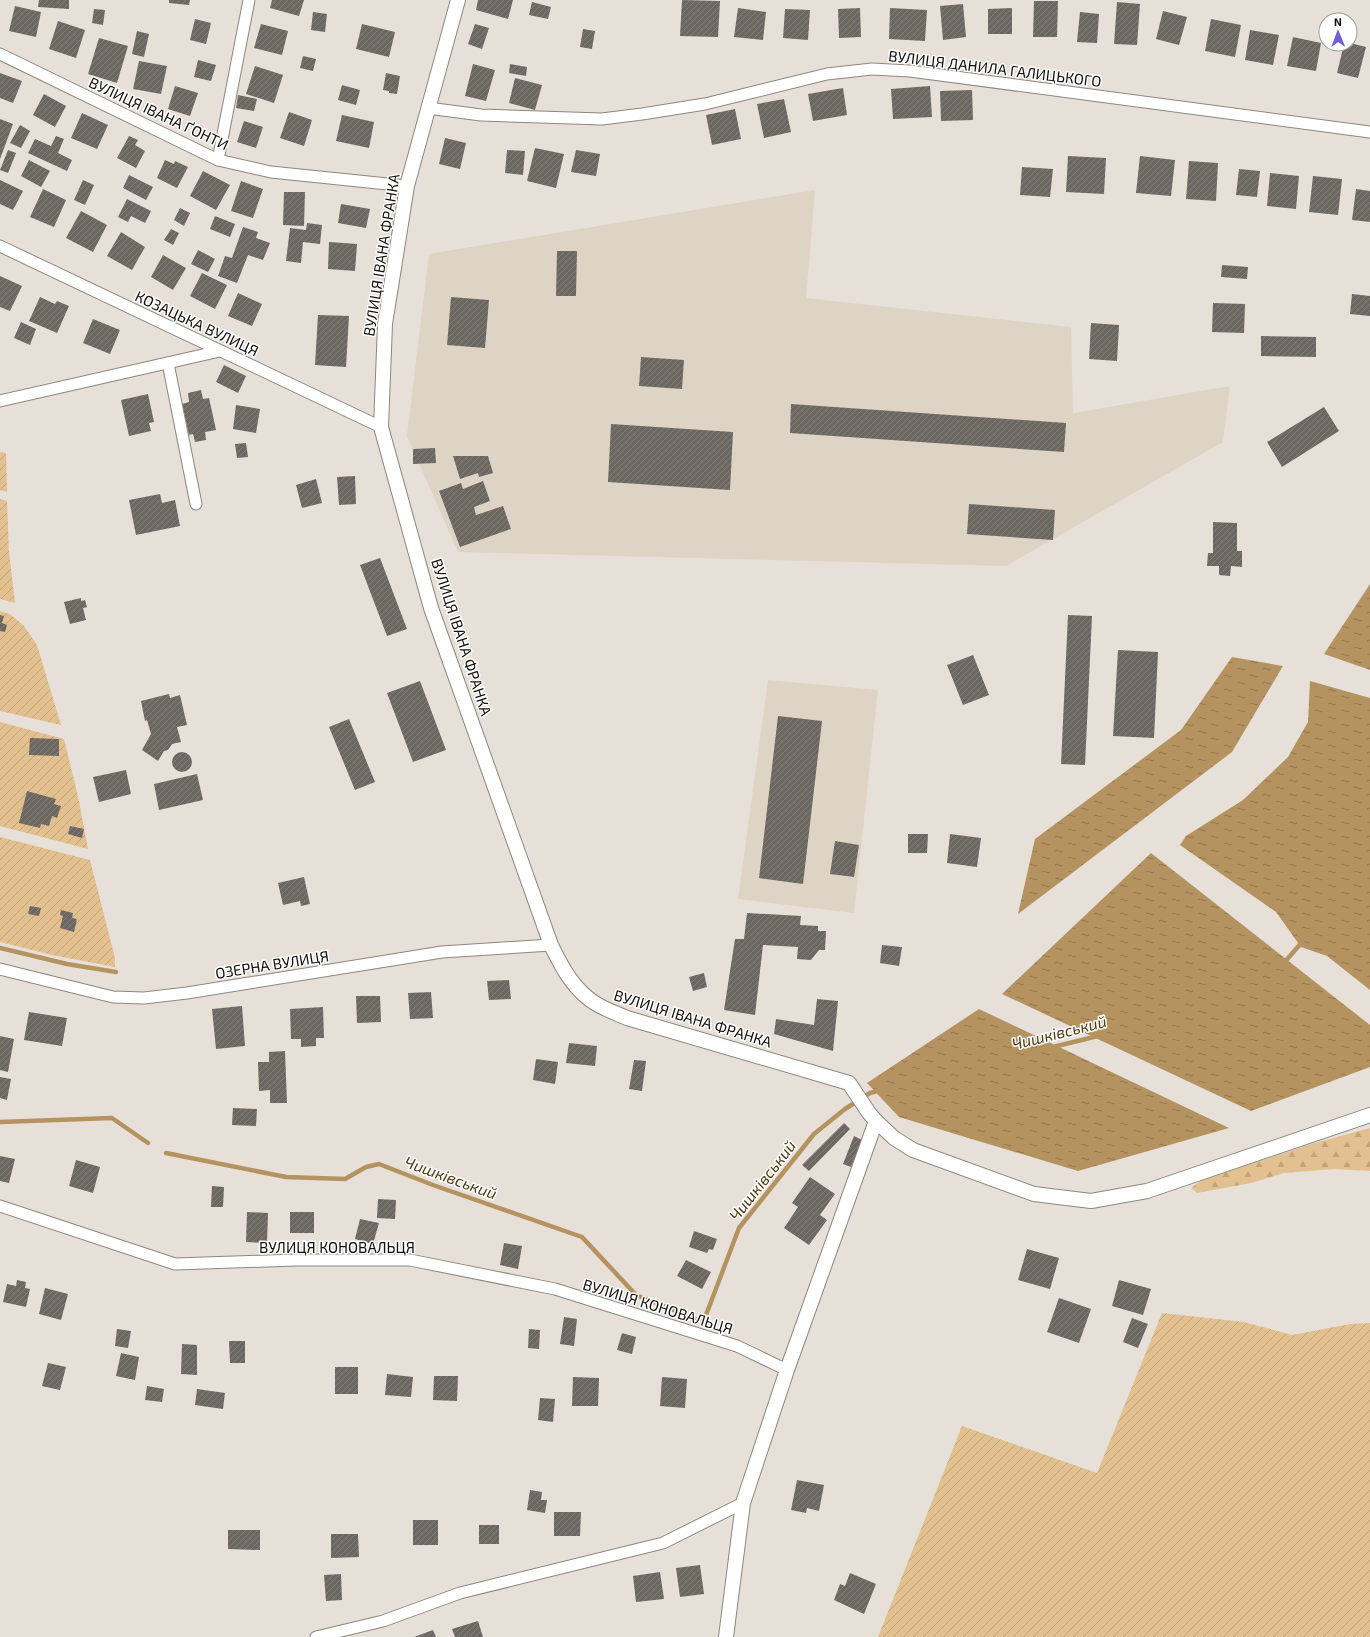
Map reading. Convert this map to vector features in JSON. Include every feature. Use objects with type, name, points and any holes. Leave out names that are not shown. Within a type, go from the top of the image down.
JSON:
[{"type":"street","points":[[218,160],[249,0]]},
{"type":"street","name":"ВУЛИЦЯ ІВАНА ФРАНКА","points":[[458,0],[407,186],[385,324],[381,427],[431,608],[551,945],[564,972],[573,984],[597,1005],[627,1018],[853,1088],[872,1117]]},
{"type":"street","name":"ВУЛИЦЯ ІВАНА ҐОНТИ","points":[[0,54],[218,160],[271,172],[407,186]]},
{"type":"street","name":"ВУЛИЦЯ ДАНИЛА ГАЛИЦЬКОГО","points":[[428,108],[481,115],[602,119],[705,104],[827,74],[872,69],[910,71],[1370,132]]},
{"type":"street","name":"КОЗАЦЬКА ВУЛИЦЯ","points":[[0,246],[381,427]]},
{"type":"street","points":[[0,401],[220,351]]},
{"type":"street","points":[[168,363],[196,504]]},
{"type":"street","name":"ОЗЕРНА ВУЛИЦЯ","points":[[0,969],[113,997],[144,998],[187,993],[442,952],[551,945]]},
{"type":"street","points":[[726,1637],[743,1504],[872,1117],[894,1138],[913,1150],[1034,1194],[1091,1202],[1148,1191],[1370,1115]]},
{"type":"street","name":"ВУЛИЦЯ КОНОВАЛЬЦЯ","points":[[0,1206],[175,1264],[296,1260],[410,1260],[555,1289],[737,1346],[787,1370]]},
{"type":"street","points":[[316,1637],[383,1621],[460,1593],[663,1543],[743,1504]]},
{"type":"shaded area","points":[[815,190],[806,298],[1071,327],[1073,413],[1230,386],[1223,442],[1006,566],[458,552],[407,436],[429,254]]},
{"type":"shaded area","points":[[768,680],[878,690],[854,913],[738,899]]},
{"type":"green space","points":[[0,452],[6,453],[7,492],[0,490]]},
{"type":"green space","points":[[0,499],[7,501],[9,552],[15,603],[0,599]]},
{"type":"green space","points":[[0,611],[10,614],[24,626],[37,645],[61,725],[0,711]]},
{"type":"green space","points":[[0,722],[64,739],[78,796],[88,849],[0,826]]},
{"type":"green space","points":[[0,837],[90,860],[115,958],[115,967],[52,955],[0,942]]},
{"type":"green space","points":[[1370,1128],[1370,1171],[1335,1169],[1284,1173],[1251,1183],[1197,1193],[1191,1188],[1202,1180],[1315,1143]]},
{"type":"green space","points":[[1162,1313],[1244,1322],[1292,1335],[1350,1324],[1370,1323],[1370,1637],[878,1637],[962,1426],[1097,1473]]},
{"type":"water","points":[[1370,584],[1370,670],[1324,654]]},
{"type":"water","points":[[1232,657],[1283,666],[1232,752],[1018,914],[1035,839],[1181,730]]},
{"type":"water","points":[[1310,681],[1370,698],[1370,990],[1327,956],[1301,947],[1276,912],[1180,845],[1186,836],[1243,800],[1288,757],[1308,722]]},
{"type":"water","points":[[1151,853],[1370,1025],[1370,1067],[1251,1111],[1002,994]]},
{"type":"water","points":[[979,1009],[1229,1128],[1078,1171],[899,1117],[867,1083]]},
{"type":"building","points":[[39,0],[69,0],[69,9],[38,7]]},
{"type":"building","points":[[169,0],[190,0],[189,5],[169,3]]},
{"type":"building","points":[[272,0],[304,0],[299,16],[270,8]]},
{"type":"building","points":[[478,0],[513,0],[508,19],[476,10]]},
{"type":"building","points":[[682,0],[720,1],[718,37],[680,36]]},
{"type":"building","points":[[1034,1],[1058,1],[1057,37],[1033,37]]},
{"type":"building","points":[[532,2],[551,7],[548,19],[529,15]]},
{"type":"building","points":[[1117,2],[1140,4],[1137,45],[1114,44]]},
{"type":"building","points":[[963,4],[966,37],[943,40],[940,6]]},
{"type":"building","points":[[15,6],[41,12],[36,37],[9,31]]},
{"type":"building","points":[[738,8],[766,12],[763,40],[734,37]]},
{"type":"building","points":[[860,8],[861,37],[839,38],[838,9]]},
{"type":"building","points":[[890,8],[927,10],[925,41],[889,39]]},
{"type":"building","points":[[1012,8],[1012,34],[988,34],[988,9]]},
{"type":"building","points":[[94,9],[105,10],[103,25],[92,23]]},
{"type":"building","points":[[785,9],[810,10],[808,40],[783,38]]},
{"type":"building","points":[[1163,11],[1187,17],[1179,45],[1156,39]]},
{"type":"building","points":[[313,12],[327,14],[325,32],[311,30]]},
{"type":"building","points":[[1080,12],[1099,14],[1097,43],[1077,42]]},
{"type":"building","points":[[195,19],[211,23],[206,44],[190,40]]},
{"type":"building","points":[[1211,19],[1241,25],[1235,57],[1205,51]]},
{"type":"building","points":[[58,21],[85,30],[76,58],[49,49]]},
{"type":"building","points":[[261,24],[288,31],[282,55],[254,48]]},
{"type":"building","points":[[362,24],[395,32],[389,57],[356,49]]},
{"type":"building","points":[[475,24],[489,28],[482,49],[468,44]]},
{"type":"building","points":[[583,29],[595,31],[592,49],[580,47]]},
{"type":"building","points":[[1250,30],[1279,35],[1273,65],[1245,60]]},
{"type":"building","points":[[137,31],[149,34],[144,57],[132,54]]},
{"type":"building","points":[[1293,37],[1318,42],[1318,52],[1319,52],[1316,71],[1287,66]]},
{"type":"building","points":[[99,38],[128,46],[117,83],[88,74]]},
{"type":"building","points":[[1358,45],[1366,47],[1358,78],[1337,73],[1342,52],[1358,52]]},
{"type":"building","points":[[303,56],[316,59],[313,71],[300,68]]},
{"type":"building","points":[[198,60],[216,65],[211,81],[194,77]]},
{"type":"building","points":[[139,61],[167,66],[161,94],[133,89]]},
{"type":"building","points":[[473,64],[495,70],[486,101],[465,96]]},
{"type":"building","points":[[510,64],[527,67],[526,76],[509,73]]},
{"type":"building","points":[[255,66],[283,75],[274,103],[246,94]]},
{"type":"building","points":[[0,73],[22,81],[13,103],[0,98]]},
{"type":"building","points":[[386,73],[400,76],[397,94],[389,93],[389,91],[383,90]]},
{"type":"building","points":[[515,78],[542,85],[535,110],[509,103]]},
{"type":"building","points":[[342,85],[360,90],[356,105],[338,100]]},
{"type":"building","points":[[175,86],[198,93],[190,116],[168,109]]},
{"type":"building","points":[[930,86],[932,117],[893,119],[891,89]]},
{"type":"building","points":[[843,88],[847,115],[813,121],[808,94]]},
{"type":"building","points":[[972,90],[973,120],[941,121],[940,91]]},
{"type":"building","points":[[44,94],[66,106],[55,127],[33,115]]},
{"type":"building","points":[[238,95],[257,99],[254,111],[236,108]]},
{"type":"building","points":[[784,99],[791,132],[764,138],[757,104]]},
{"type":"building","points":[[735,109],[741,139],[712,145],[706,115]]},
{"type":"building","points":[[289,112],[312,120],[304,146],[280,138]]},
{"type":"building","points":[[82,113],[108,125],[97,149],[71,138]]},
{"type":"building","points":[[342,115],[374,122],[369,148],[336,141]]},
{"type":"building","points":[[0,119],[13,124],[0,159]]},
{"type":"building","points":[[244,121],[263,127],[256,148],[237,142]]},
{"type":"building","points":[[20,125],[30,131],[21,148],[10,143]]},
{"type":"building","points":[[56,136],[64,139],[58,153],[72,160],[67,171],[28,153],[35,139],[51,146]]},
{"type":"building","points":[[129,136],[138,140],[135,145],[145,151],[136,168],[117,158]]},
{"type":"building","points":[[445,138],[466,143],[460,169],[439,164]]},
{"type":"building","points":[[535,148],[564,154],[556,188],[527,181]]},
{"type":"building","points":[[8,150],[16,153],[8,173],[0,170]]},
{"type":"building","points":[[507,150],[525,151],[523,175],[505,173]]},
{"type":"building","points":[[576,150],[600,154],[596,176],[571,172]]},
{"type":"building","points":[[1068,156],[1106,158],[1104,194],[1066,192]]},
{"type":"building","points":[[1140,156],[1175,160],[1171,196],[1136,193]]},
{"type":"building","points":[[29,160],[50,171],[41,187],[21,176]]},
{"type":"building","points":[[165,160],[174,164],[175,161],[188,167],[177,188],[157,178]]},
{"type":"building","points":[[1189,161],[1218,163],[1216,201],[1186,199]]},
{"type":"building","points":[[1022,167],[1053,169],[1050,197],[1020,195]]},
{"type":"building","points":[[1239,169],[1260,171],[1257,197],[1236,195]]},
{"type":"building","points":[[203,171],[230,185],[216,210],[190,196]]},
{"type":"building","points":[[1270,173],[1299,176],[1296,209],[1267,206]]},
{"type":"building","points":[[129,175],[153,187],[146,200],[123,188]]},
{"type":"building","points":[[1313,176],[1342,179],[1338,215],[1309,212]]},
{"type":"building","points":[[0,180],[23,191],[13,210],[0,204]]},
{"type":"building","points":[[83,180],[94,185],[85,205],[74,200]]},
{"type":"building","points":[[241,181],[263,189],[253,218],[231,211]]},
{"type":"building","points":[[43,189],[66,200],[54,227],[30,217]]},
{"type":"building","points":[[1356,189],[1370,191],[1370,222],[1352,220]]},
{"type":"building","points":[[284,192],[305,192],[304,226],[283,225]]},
{"type":"building","points":[[127,199],[151,211],[145,223],[131,216],[128,222],[118,217]]},
{"type":"building","points":[[341,204],[370,209],[366,228],[338,223]]},
{"type":"building","points":[[180,208],[190,213],[184,226],[174,220]]},
{"type":"building","points":[[81,211],[107,225],[93,252],[66,238]]},
{"type":"building","points":[[215,216],[235,224],[230,237],[210,229]]},
{"type":"building","points":[[307,223],[322,225],[320,244],[303,242],[301,263],[286,261],[290,228],[306,230]]},
{"type":"building","points":[[243,227],[258,232],[256,238],[270,243],[263,260],[248,255],[237,283],[218,276],[225,256],[232,258]]},
{"type":"building","points":[[171,229],[179,233],[173,245],[164,240]]},
{"type":"building","points":[[121,232],[145,247],[132,270],[107,256]]},
{"type":"building","points":[[329,242],[357,244],[355,271],[328,269]]},
{"type":"building","points":[[198,250],[215,259],[208,272],[191,264]]},
{"type":"building","points":[[557,251],[577,251],[576,296],[556,296]]},
{"type":"building","points":[[163,255],[186,268],[173,290],[151,277]]},
{"type":"building","points":[[1222,265],[1248,267],[1247,279],[1221,277]]},
{"type":"building","points":[[202,273],[227,285],[215,309],[190,296]]},
{"type":"building","points":[[0,276],[22,286],[10,311],[0,307]]},
{"type":"building","points":[[238,293],[262,304],[252,326],[228,316]]},
{"type":"building","points":[[1352,294],[1370,296],[1370,316],[1350,314]]},
{"type":"building","points":[[40,297],[55,304],[57,301],[69,306],[57,333],[29,321]]},
{"type":"building","points":[[451,297],[489,300],[485,348],[447,345]]},
{"type":"building","points":[[1213,303],[1245,304],[1244,333],[1212,332]]},
{"type":"building","points":[[318,315],[349,316],[346,367],[315,365]]},
{"type":"building","points":[[93,319],[120,330],[110,354],[83,343]]},
{"type":"building","points":[[21,322],[36,329],[30,345],[14,338]]},
{"type":"building","points":[[1091,323],[1119,325],[1117,361],[1089,359]]},
{"type":"building","points":[[1261,336],[1316,337],[1316,357],[1261,356]]},
{"type":"building","points":[[641,357],[684,360],[682,389],[639,386]]},
{"type":"building","points":[[224,365],[246,376],[238,393],[216,382]]},
{"type":"building","points":[[201,390],[203,399],[209,398],[216,430],[205,432],[206,440],[195,442],[193,434],[189,435],[182,404],[189,402],[188,393]]},
{"type":"building","points":[[148,394],[154,422],[149,423],[151,431],[129,436],[121,400]]},
{"type":"building","points":[[791,404],[1066,423],[1064,452],[790,433]]},
{"type":"building","points":[[236,405],[260,409],[256,433],[233,429]]},
{"type":"building","points":[[1324,407],[1339,431],[1282,467],[1267,442]]},
{"type":"building","points":[[611,424],[733,432],[730,490],[608,482]]},
{"type":"building","points":[[246,443],[248,457],[237,458],[235,444]]},
{"type":"building","points":[[435,448],[436,463],[413,464],[413,449]]},
{"type":"building","points":[[453,456],[488,456],[493,473],[479,477],[478,473],[460,479]]},
{"type":"building","points":[[355,476],[356,504],[339,505],[337,477]]},
{"type":"building","points":[[316,479],[322,503],[302,508],[296,485]]},
{"type":"building","points":[[483,481],[490,501],[474,507],[476,515],[503,506],[511,529],[460,547],[439,491],[461,483],[463,489]]},
{"type":"building","points":[[160,494],[162,503],[175,500],[180,526],[136,535],[129,500]]},
{"type":"building","points":[[969,504],[1055,510],[1053,540],[967,534]]},
{"type":"building","points":[[1213,522],[1237,523],[1237,551],[1242,551],[1242,567],[1231,566],[1230,576],[1219,575],[1219,566],[1207,566],[1208,553],[1213,553]]},
{"type":"building","points":[[380,558],[407,629],[387,636],[360,565]]},
{"type":"building","points":[[81,598],[81,601],[85,600],[87,607],[83,608],[86,620],[70,624],[64,602]]},
{"type":"building","points":[[0,615],[4,616],[2,623],[7,625],[5,632],[0,631]]},
{"type":"building","points":[[1068,615],[1092,616],[1085,765],[1061,764]]},
{"type":"building","points":[[1118,650],[1158,652],[1154,738],[1113,736]]},
{"type":"building","points":[[973,655],[989,695],[963,705],[947,665]]},
{"type":"building","points":[[420,681],[446,750],[413,762],[387,693]]},
{"type":"building","points":[[169,694],[170,698],[180,695],[187,725],[177,727],[181,742],[172,744],[168,750],[164,751],[158,761],[142,750],[151,734],[147,720],[145,721],[141,701]]},
{"type":"building","points":[[778,716],[822,721],[803,884],[759,878]]},
{"type":"building","points":[[349,719],[375,782],[355,790],[329,727]]},
{"type":"building","points":[[30,738],[59,739],[59,756],[29,755]]},
{"type":"building","points":[[178,752],[186,752],[192,758],[192,766],[186,772],[178,772],[172,766],[172,758]]},
{"type":"building","points":[[126,770],[131,794],[99,802],[93,777]]},
{"type":"building","points":[[197,774],[203,800],[159,810],[154,784]]},
{"type":"building","points":[[27,791],[56,799],[54,804],[61,806],[57,818],[52,816],[49,826],[41,824],[40,828],[19,823]]},
{"type":"building","points":[[70,826],[84,829],[82,838],[68,834]]},
{"type":"building","points":[[908,834],[928,834],[927,853],[908,853]]},
{"type":"building","points":[[950,834],[981,838],[977,867],[947,863]]},
{"type":"building","points":[[835,841],[859,845],[854,877],[830,874]]},
{"type":"building","points":[[304,877],[310,904],[301,906],[300,901],[283,905],[278,883]]},
{"type":"building","points":[[30,906],[41,908],[39,916],[28,914]]},
{"type":"building","points":[[61,910],[73,913],[72,918],[77,919],[74,932],[60,928],[63,916],[60,915]]},
{"type":"building","points":[[747,913],[801,916],[800,925],[818,926],[818,931],[826,931],[825,950],[819,950],[811,960],[797,959],[798,947],[763,945],[755,1015],[724,1010],[735,939],[744,939]]},
{"type":"building","points":[[882,945],[902,947],[899,966],[880,963]]},
{"type":"building","points":[[704,973],[707,987],[693,991],[689,977]]},
{"type":"building","points":[[509,980],[511,999],[489,1000],[487,981]]},
{"type":"building","points":[[431,992],[433,1018],[410,1019],[408,993]]},
{"type":"building","points":[[356,996],[380,996],[381,1022],[357,1023]]},
{"type":"building","points":[[817,999],[838,1001],[833,1051],[774,1034],[776,1019],[814,1025]]},
{"type":"building","points":[[242,1006],[245,1046],[216,1049],[212,1009]]},
{"type":"building","points":[[323,1007],[324,1038],[316,1038],[316,1046],[301,1047],[301,1039],[291,1039],[290,1009]]},
{"type":"building","points":[[29,1012],[67,1018],[62,1046],[24,1040]]},
{"type":"building","points":[[0,1036],[14,1039],[8,1072],[0,1070]]},
{"type":"building","points":[[569,1043],[597,1046],[595,1066],[566,1063]]},
{"type":"building","points":[[285,1051],[287,1103],[270,1103],[270,1090],[259,1091],[258,1062],[269,1062],[269,1052]]},
{"type":"building","points":[[536,1059],[558,1062],[555,1084],[533,1080]]},
{"type":"building","points":[[634,1060],[646,1061],[642,1091],[629,1089]]},
{"type":"building","points":[[0,1077],[11,1079],[7,1100],[0,1098]]},
{"type":"building","points":[[233,1108],[257,1109],[256,1126],[232,1125]]},
{"type":"building","points":[[844,1123],[850,1129],[809,1171],[802,1165]]},
{"type":"building","points":[[854,1136],[862,1140],[851,1167],[843,1164]]},
{"type":"building","points":[[0,1156],[15,1159],[9,1183],[0,1181]]},
{"type":"building","points":[[76,1160],[100,1167],[93,1193],[69,1186]]},
{"type":"building","points":[[810,1177],[835,1194],[820,1215],[827,1220],[809,1245],[784,1228],[798,1207],[792,1203]]},
{"type":"building","points":[[212,1186],[224,1187],[223,1207],[211,1207]]},
{"type":"building","points":[[378,1199],[396,1200],[395,1219],[377,1218]]},
{"type":"building","points":[[247,1212],[268,1213],[267,1243],[246,1242]]},
{"type":"building","points":[[290,1212],[314,1212],[314,1233],[290,1233]]},
{"type":"building","points":[[360,1219],[379,1223],[373,1244],[355,1239]]},
{"type":"building","points":[[694,1231],[717,1239],[713,1250],[709,1249],[707,1253],[689,1247]]},
{"type":"building","points":[[504,1243],[522,1246],[518,1269],[500,1265]]},
{"type":"building","points":[[1027,1249],[1059,1258],[1050,1289],[1018,1280]]},
{"type":"building","points":[[686,1260],[711,1272],[702,1289],[677,1276]]},
{"type":"building","points":[[17,1280],[26,1282],[25,1288],[30,1289],[26,1307],[3,1302],[7,1284],[16,1286]]},
{"type":"building","points":[[1119,1280],[1151,1289],[1143,1315],[1112,1306]]},
{"type":"building","points":[[45,1288],[68,1294],[61,1320],[39,1314]]},
{"type":"building","points":[[1059,1298],[1091,1309],[1079,1343],[1047,1332]]},
{"type":"building","points":[[564,1317],[577,1319],[574,1346],[560,1344]]},
{"type":"building","points":[[1132,1318],[1148,1324],[1138,1348],[1123,1342]]},
{"type":"building","points":[[117,1329],[131,1331],[128,1348],[115,1346]]},
{"type":"building","points":[[529,1329],[540,1330],[539,1349],[528,1348]]},
{"type":"building","points":[[622,1333],[636,1337],[632,1354],[617,1350]]},
{"type":"building","points":[[229,1341],[245,1341],[245,1363],[230,1363]]},
{"type":"building","points":[[182,1344],[197,1345],[197,1375],[181,1374]]},
{"type":"building","points":[[121,1353],[139,1357],[135,1380],[116,1376]]},
{"type":"building","points":[[48,1363],[66,1367],[60,1390],[42,1386]]},
{"type":"building","points":[[335,1367],[358,1367],[358,1394],[335,1394]]},
{"type":"building","points":[[387,1374],[413,1377],[411,1397],[385,1395]]},
{"type":"building","points":[[434,1376],[458,1376],[457,1401],[433,1400]]},
{"type":"building","points":[[573,1377],[599,1378],[598,1406],[572,1406]]},
{"type":"building","points":[[662,1377],[687,1379],[685,1408],[660,1406]]},
{"type":"building","points":[[147,1386],[164,1389],[162,1402],[145,1400]]},
{"type":"building","points":[[197,1389],[225,1393],[223,1409],[195,1405]]},
{"type":"building","points":[[540,1398],[555,1399],[553,1422],[538,1420]]},
{"type":"building","points":[[797,1480],[824,1485],[819,1511],[807,1508],[806,1513],[791,1510]]},
{"type":"building","points":[[530,1490],[542,1492],[541,1500],[547,1500],[545,1513],[527,1510]]},
{"type":"building","points":[[554,1512],[581,1512],[580,1536],[554,1536]]},
{"type":"building","points":[[413,1520],[438,1520],[438,1545],[413,1545]]},
{"type":"building","points":[[479,1525],[499,1525],[499,1544],[479,1544]]},
{"type":"building","points":[[228,1530],[260,1530],[260,1550],[228,1549]]},
{"type":"building","points":[[331,1534],[358,1534],[359,1557],[331,1558]]},
{"type":"building","points":[[700,1565],[704,1594],[680,1597],[676,1568]]},
{"type":"building","points":[[660,1572],[664,1599],[636,1602],[633,1576]]},
{"type":"building","points":[[850,1573],[876,1584],[864,1614],[834,1600],[840,1584],[845,1586]]},
{"type":"building","points":[[341,1574],[342,1600],[326,1601],[324,1575]]},
{"type":"building","points":[[478,1621],[483,1637],[455,1637],[452,1629]]},
{"type":"building","points":[[433,1630],[436,1637],[414,1637]]},
{"type":"waterway","name":"Чишківський","points":[[1283,964],[1303,941]]},
{"type":"waterway","points":[[0,948],[67,964],[116,972]]},
{"type":"waterway","name":"Чишківський","points":[[1053,1047],[1098,1036]]},
{"type":"waterway","name":"Чишківський","points":[[166,1153],[286,1177],[345,1179],[366,1167],[379,1164],[433,1185],[582,1237],[636,1295],[698,1320],[706,1315],[739,1228],[814,1134],[845,1109],[870,1093],[881,1090]]},
{"type":"waterway","name":"Чишківський","points":[[0,1122],[112,1118],[148,1143]]}]
